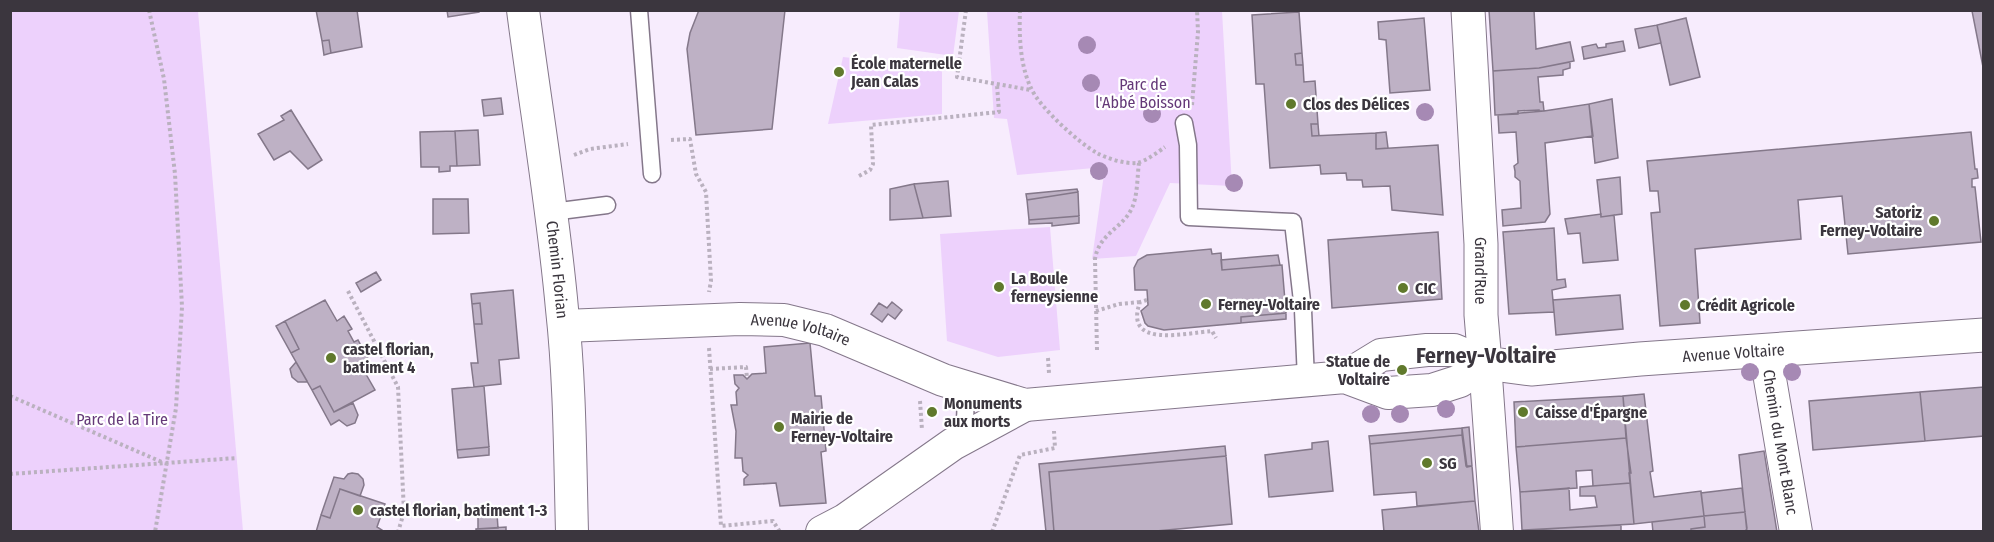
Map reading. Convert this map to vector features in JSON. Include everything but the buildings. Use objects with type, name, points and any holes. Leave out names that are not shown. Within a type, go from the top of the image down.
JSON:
[{"type":"main road","name":"Grand'Rue","points":[[1468,10],[1485,363]]},
{"type":"main road","name":"Avenue Voltaire","points":[[1485,363],[1531,369],[1983,335]]},
{"type":"street","name":"Chemin Florian","points":[[522,10],[552,212],[564,326],[572,531]]},
{"type":"street","name":"Avenue Voltaire","points":[[564,326],[708,320],[784,320],[825,330],[942,380],[1038,404],[1345,377],[1381,355],[1427,350],[1454,350],[1485,363]]},
{"type":"street","name":"Chemin du Mont Blanc","points":[[1769,351],[1770,379],[1796,531]]},
{"type":"street","name":"Grand'Rue","points":[[1485,363],[1497,531]]},
{"type":"street","name":"Avenue Voltaire","points":[[822,531],[845,520],[953,444],[1038,404]]},
{"type":"lane","points":[[639,10],[652,174]]},
{"type":"lane","points":[[1184,123],[1188,145],[1189,217],[1293,222],[1303,310],[1306,380]]},
{"type":"lane","points":[[552,212],[607,206]]},
{"type":"lane","points":[[942,380],[961,395],[965,413],[962,430],[953,444]]},
{"type":"path","points":[[149,10],[164,79],[174,164],[182,307],[177,408],[155,531]]},
{"type":"path","points":[[966,10],[957,78],[1031,90]]},
{"type":"path","points":[[1020,10],[1019,30],[1031,90],[1053,117],[1097,153],[1119,161],[1139,163],[1165,147],[1184,123],[1194,102],[1197,10]]},
{"type":"path","points":[[859,177],[870,170],[873,164],[871,125],[999,112],[997,85]]},
{"type":"path","points":[[545,164],[597,148],[690,139],[696,174],[706,192],[711,281],[708,301],[710,369],[721,526],[773,521],[780,531]]},
{"type":"path","points":[[1097,350],[1096,249],[1131,210],[1139,163]]},
{"type":"path","points":[[348,291],[398,387],[404,512],[398,531]]},
{"type":"path","points":[[1096,311],[1119,304],[1148,300]]},
{"type":"path","points":[[1140,302],[1136,318],[1138,325],[1150,334],[1212,331],[1216,338]]},
{"type":"path","points":[[992,531],[1020,455],[1055,448],[1038,404],[1048,358]]},
{"type":"path","points":[[710,369],[746,367],[747,379]]},
{"type":"path","points":[[942,380],[927,392],[919,392],[922,432],[933,431],[953,444]]},
{"type":"path","points":[[10,396],[167,464]]},
{"type":"path","points":[[10,474],[237,458]]},
{"type":"green space","name":"Parc de la Tire","points":[[10,11],[198,11],[243,531],[11,531]]},
{"type":"green space","points":[[900,11],[959,11],[953,56],[897,48]]},
{"type":"green space","name":"Parc de l'Abbé Boisson","points":[[987,11],[1222,11],[1232,186],[1170,183],[1136,256],[1092,259],[1105,167],[1017,175],[1007,119],[994,118]]},
{"type":"green space","points":[[843,57],[942,68],[942,114],[828,124]]},
{"type":"green space","name":"La Boule ferneysienne","points":[[1050,227],[1060,350],[998,357],[947,341],[940,234]]},
{"type":"place","name":"École maternelle Jean Calas","points":[[839,72]]},
{"type":"place","name":"Clos des Délices","points":[[1291,104]]},
{"type":"place","name":"Satoriz Ferney-Voltaire","points":[[1934,221]]},
{"type":"place","name":"La Boule ferneysienne","points":[[999,287]]},
{"type":"place","name":"CIC","points":[[1403,288]]},
{"type":"place","name":"Ferney-Voltaire","points":[[1206,304]]},
{"type":"place","name":"Crédit Agricole","points":[[1685,305]]},
{"type":"place","name":"castel florian, batiment 4","points":[[331,358]]},
{"type":"place","name":"Statue de Voltaire","points":[[1402,370]]},
{"type":"place","name":"Monuments aux morts","points":[[932,412]]},
{"type":"place","name":"Caisse d'Épargne","points":[[1523,412]]},
{"type":"place","name":"Mairie de Ferney-Voltaire","points":[[779,427]]},
{"type":"place","name":"SG","points":[[1427,463]]},
{"type":"place","name":"castel florian, batiment 1-3","points":[[358,510]]},
{"type":"district","name":"Ferney-Voltaire","points":[[1486,355]]}]
